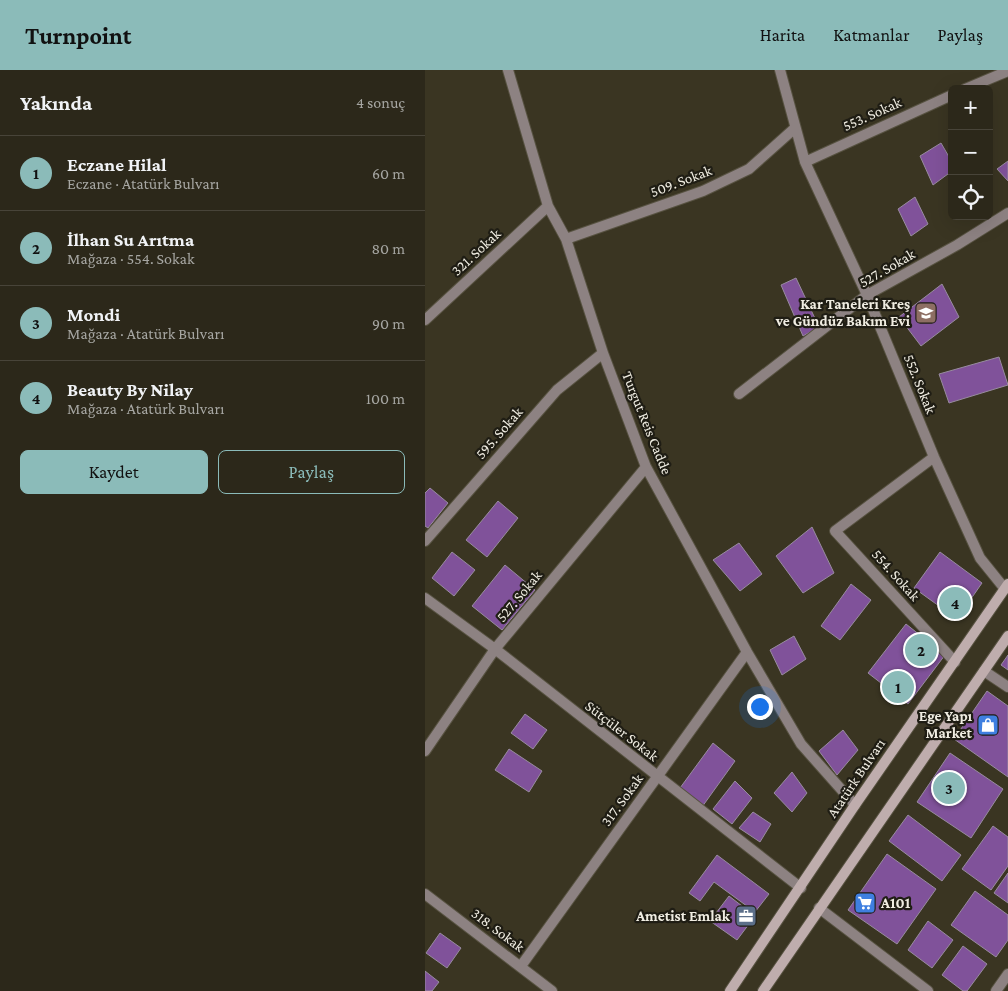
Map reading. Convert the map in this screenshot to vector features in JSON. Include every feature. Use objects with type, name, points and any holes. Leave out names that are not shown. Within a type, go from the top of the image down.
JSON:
[{"type":"main road","name":"Atatürk Bulvarı","points":[[730,991],[855,805],[1007,586]]},
{"type":"main road","points":[[763,991],[1008,636]]},
{"type":"street","name":"Turgut Reis Cadde","points":[[508,70],[548,206],[566,239],[603,353],[646,467],[747,652],[801,744],[855,805]]},
{"type":"street","name":"552. Sokak","points":[[780,70],[805,162],[867,295],[934,458],[980,558],[1007,586]]},
{"type":"street","points":[[975,85],[1008,71]]},
{"type":"street","name":"553. Sokak","points":[[805,162],[948,97]]},
{"type":"street","name":"509. Sokak","points":[[566,239],[703,190],[749,169],[795,128]]},
{"type":"street","name":"321. Sokak","points":[[425,320],[548,206]]},
{"type":"street","name":"527. Sokak","points":[[739,394],[867,295],[957,245],[1008,213]]},
{"type":"street","name":"595. Sokak","points":[[425,541],[557,390],[603,353]]},
{"type":"street","name":"554. Sokak","points":[[934,458],[835,531],[955,662]]},
{"type":"street","name":"527. Sokak","points":[[425,751],[495,649],[646,467]]},
{"type":"street","name":"Sütçüler Sokak","points":[[425,598],[495,649],[801,888]]},
{"type":"street","name":"317. Sokak","points":[[521,966],[747,652]]},
{"type":"street","points":[[984,671],[1008,687]]},
{"type":"street","name":"318. Sokak","points":[[425,894],[552,991]]},
{"type":"street","points":[[819,908],[928,991]]},
{"type":"street","points":[[996,991],[1008,974]]},
{"type":"building","points":[[941,143],[948,155],[948,174],[933,185],[920,156]]},
{"type":"building","points":[[1008,161],[1008,181],[997,169]]},
{"type":"building","points":[[915,197],[928,224],[911,236],[898,209]]},
{"type":"building","points":[[796,278],[819,327],[803,336],[781,285]]},
{"type":"building","points":[[942,284],[959,317],[921,346],[899,317]]},
{"type":"building","points":[[999,357],[1008,385],[949,403],[939,374]]},
{"type":"building","points":[[430,488],[448,503],[428,528],[425,526],[425,493]]},
{"type":"building","points":[[498,501],[518,518],[487,557],[466,540]]},
{"type":"building","points":[[812,527],[834,573],[803,593],[776,556]]},
{"type":"building","points":[[739,543],[762,574],[740,591],[713,560]]},
{"type":"building","points":[[452,552],[475,570],[454,596],[432,578]]},
{"type":"building","points":[[940,552],[982,583],[957,619],[914,588]]},
{"type":"building","points":[[505,565],[535,590],[502,630],[472,606]]},
{"type":"building","points":[[851,584],[871,600],[840,640],[821,626]]},
{"type":"building","points":[[906,624],[945,655],[908,704],[868,673]]},
{"type":"building","points":[[794,636],[806,659],[782,675],[770,650]]},
{"type":"building","points":[[1008,655],[1008,670],[1001,665]]},
{"type":"building","points":[[987,691],[1008,706],[1008,777],[954,739]]},
{"type":"building","points":[[525,714],[547,730],[533,749],[511,733]]},
{"type":"building","points":[[843,730],[858,750],[837,775],[819,751]]},
{"type":"building","points":[[713,743],[735,761],[702,807],[680,788]]},
{"type":"building","points":[[509,749],[542,771],[529,792],[495,770]]},
{"type":"building","points":[[950,753],[1003,789],[971,838],[917,802]]},
{"type":"building","points":[[792,772],[807,793],[792,812],[774,793]]},
{"type":"building","points":[[735,781],[752,798],[732,824],[713,809]]},
{"type":"building","points":[[753,812],[771,824],[760,842],[739,828]]},
{"type":"building","points":[[908,815],[961,855],[942,881],[889,841]]},
{"type":"building","points":[[993,826],[1008,837],[1008,866],[991,890],[962,869]]},
{"type":"building","points":[[887,854],[936,889],[897,944],[848,910]]},
{"type":"building","points":[[717,855],[769,894],[755,912],[714,882],[700,901],[689,893]]},
{"type":"building","points":[[1008,873],[1008,903],[994,893]]},
{"type":"building","points":[[975,891],[1008,915],[1008,940],[996,957],[951,925]]},
{"type":"building","points":[[729,896],[755,916],[737,940],[710,921]]},
{"type":"building","points":[[928,921],[953,940],[932,968],[908,950]]},
{"type":"building","points":[[440,933],[461,948],[447,968],[426,953]]},
{"type":"building","points":[[963,946],[987,964],[967,991],[963,991],[942,975]]},
{"type":"building","points":[[425,971],[439,982],[432,991],[425,991]]},
{"type":"place","name":"Kar Taneleri Kreş ve Gündüz Bakım Evi","points":[[926,313]]},
{"type":"place","name":"Beauty By Nilay","points":[[955,603]]},
{"type":"place","name":"İlhan Su Arıtma","points":[[921,650]]},
{"type":"place","name":"Eczane Hilal","points":[[898,687]]},
{"type":"place","name":"Ege Yapı Market","points":[[988,725]]},
{"type":"place","name":"Mondi","points":[[949,788]]},
{"type":"place","name":"A101","points":[[865,903]]},
{"type":"place","name":"Ametist Emlak","points":[[746,916]]}]
